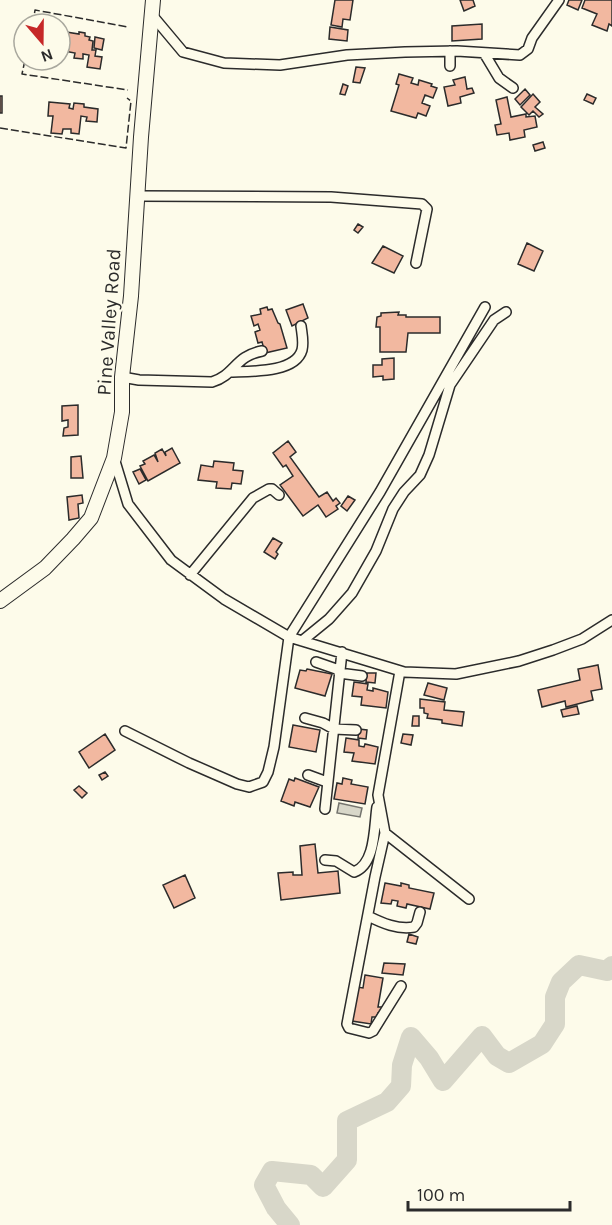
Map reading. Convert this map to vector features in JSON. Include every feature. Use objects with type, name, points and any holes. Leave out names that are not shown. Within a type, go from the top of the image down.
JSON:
[{"type":"main road","name":"Pine Valley Road","points":[[0,601],[45,568],[91,518],[114,458],[122,412],[122,377],[131,296],[153,0]]},
{"type":"street","points":[[152,15],[183,52],[224,63],[280,65],[347,55],[450,51],[520,55],[528,49],[532,38],[559,0]]},
{"type":"street","points":[[450,51],[450,66]]},
{"type":"street","points":[[484,53],[499,78],[513,88]]},
{"type":"street","points":[[138,196],[331,197],[422,204],[427,209],[416,263]]},
{"type":"street","points":[[125,731],[237,784],[249,787],[263,782],[270,763],[289,637],[380,492],[485,307]]},
{"type":"street","points":[[302,641],[329,619],[357,585],[376,550],[393,508],[420,475],[429,455],[450,385],[494,320],[506,312]]},
{"type":"street","points":[[229,372],[278,369],[291,363],[300,355],[302,349],[301,326]]},
{"type":"street","points":[[122,377],[139,380],[212,382],[223,378],[245,356],[262,351]]},
{"type":"street","points":[[114,458],[128,504],[171,560],[224,599],[289,637],[400,671],[456,674],[519,661],[582,639],[612,620]]},
{"type":"street","points":[[190,576],[253,498],[269,489],[279,495]]},
{"type":"street","points":[[325,809],[342,652]]},
{"type":"street","points":[[316,662],[339,672],[362,676]]},
{"type":"street","points":[[325,860],[336,861],[354,872],[362,869],[366,863],[370,852],[400,671]]},
{"type":"street","points":[[305,718],[334,729],[356,730]]},
{"type":"street","points":[[308,776],[327,782]]},
{"type":"street","points":[[378,795],[386,833],[351,996],[347,1024],[349,1028],[369,1033],[373,1031],[401,986]]},
{"type":"street","points":[[386,833],[469,899]]},
{"type":"street","points":[[368,916],[382,923],[406,928],[414,927],[420,912]]},
{"type":"shaded area","points":[[339,803],[362,808],[360,817],[337,813]]},
{"type":"building","points":[[335,0],[353,0],[350,20],[343,19],[342,27],[331,25]]},
{"type":"building","points":[[460,0],[473,0],[475,6],[464,11]]},
{"type":"building","points":[[569,0],[582,0],[578,10],[567,5]]},
{"type":"building","points":[[585,0],[612,0],[612,26],[609,24],[607,31],[592,25],[597,14],[582,8]]},
{"type":"building","points":[[482,24],[482,39],[452,41],[452,26]]},
{"type":"building","points":[[330,27],[348,30],[347,41],[329,39]]},
{"type":"building","points":[[72,33],[85,33],[85,36],[90,37],[89,40],[93,41],[92,50],[96,50],[95,56],[102,57],[100,69],[87,67],[89,55],[83,54],[83,59],[74,58],[75,53],[72,52]]},
{"type":"building","points":[[95,37],[104,39],[102,50],[94,48]]},
{"type":"building","points":[[356,67],[365,68],[360,83],[353,82]]},
{"type":"building","points":[[399,74],[413,78],[411,83],[418,85],[419,80],[437,88],[433,98],[425,95],[422,103],[430,106],[426,116],[418,113],[416,118],[391,111],[399,85],[396,84]]},
{"type":"building","points":[[465,77],[467,89],[472,88],[474,93],[460,97],[461,103],[448,106],[444,87],[455,85],[453,80]]},
{"type":"building","points":[[343,84],[348,86],[345,95],[340,94]]},
{"type":"building","points":[[525,89],[530,95],[520,105],[515,99]]},
{"type":"building","points":[[533,94],[540,102],[535,107],[543,114],[539,117],[533,111],[529,115],[521,107]]},
{"type":"building","points":[[587,94],[596,98],[593,104],[584,100]]},
{"type":"building","points":[[0,96],[2,96],[2,113],[0,113]]},
{"type":"building","points":[[507,97],[511,117],[526,114],[526,117],[535,116],[537,127],[524,130],[525,137],[510,140],[509,133],[497,135],[495,125],[501,124],[496,100]]},
{"type":"building","points":[[49,102],[70,104],[69,108],[73,109],[74,103],[98,109],[97,122],[86,121],[87,117],[81,116],[79,134],[71,133],[71,129],[63,129],[62,134],[51,133],[53,116],[48,116]]},
{"type":"building","points":[[543,142],[545,148],[535,151],[533,145]]},
{"type":"building","points":[[358,224],[363,227],[358,233],[354,230]]},
{"type":"building","points":[[527,243],[543,251],[534,271],[518,264]]},
{"type":"building","points":[[383,246],[403,256],[394,273],[372,263]]},
{"type":"building","points":[[303,304],[308,318],[292,326],[286,310]]},
{"type":"building","points":[[267,307],[268,310],[272,309],[280,324],[287,348],[265,353],[262,342],[258,343],[255,332],[260,330],[258,324],[254,326],[251,316],[261,314],[260,309]]},
{"type":"building","points":[[399,312],[398,315],[406,315],[406,317],[440,317],[440,333],[408,333],[406,352],[380,352],[380,327],[376,327],[377,317],[381,316],[381,313]]},
{"type":"building","points":[[394,358],[394,379],[383,380],[383,376],[373,377],[373,365],[382,365],[382,359]]},
{"type":"building","points":[[78,405],[78,435],[63,436],[64,428],[68,427],[68,420],[62,421],[62,406]]},
{"type":"building","points":[[288,441],[296,452],[290,457],[319,497],[327,492],[333,501],[336,498],[340,503],[336,506],[338,509],[326,517],[318,505],[303,516],[280,485],[293,476],[286,465],[283,467],[273,453]]},
{"type":"building","points":[[172,448],[180,463],[148,481],[140,466],[145,464],[143,461],[154,455],[158,462],[155,453],[162,449],[166,456],[165,452]]},
{"type":"building","points":[[81,456],[83,478],[71,478],[71,457]]},
{"type":"building","points":[[214,461],[234,463],[233,470],[243,471],[241,484],[232,483],[231,489],[216,488],[217,482],[198,480],[201,465],[213,467]]},
{"type":"building","points":[[140,469],[146,480],[139,484],[133,472]]},
{"type":"building","points":[[82,495],[83,503],[78,504],[79,518],[69,520],[67,497]]},
{"type":"building","points":[[348,496],[355,500],[347,511],[341,506]]},
{"type":"building","points":[[273,538],[282,543],[276,552],[278,554],[275,559],[264,552]]},
{"type":"building","points":[[598,665],[602,689],[591,691],[593,700],[566,707],[565,701],[542,707],[538,690],[580,680],[578,669]]},
{"type":"building","points":[[307,669],[332,674],[325,696],[295,688],[300,670],[306,671]]},
{"type":"building","points":[[367,673],[376,673],[375,683],[366,682]]},
{"type":"building","points":[[354,682],[368,684],[367,690],[373,691],[373,688],[388,692],[386,708],[361,705],[362,697],[352,696]]},
{"type":"building","points":[[428,683],[447,688],[444,700],[424,695]]},
{"type":"building","points":[[420,699],[445,702],[444,710],[464,712],[462,726],[427,718],[428,714],[424,713],[424,708],[420,708]]},
{"type":"building","points":[[577,706],[579,714],[563,717],[561,710]]},
{"type":"building","points":[[413,716],[419,716],[419,726],[412,726]]},
{"type":"building","points":[[293,725],[320,730],[316,752],[289,747]]},
{"type":"building","points":[[359,729],[367,730],[366,739],[358,738]]},
{"type":"building","points":[[105,734],[115,750],[89,768],[79,752]]},
{"type":"building","points":[[403,734],[413,735],[411,745],[401,743]]},
{"type":"building","points":[[346,738],[359,740],[359,746],[364,747],[365,744],[378,747],[375,764],[352,761],[354,753],[344,752]]},
{"type":"building","points":[[105,772],[108,776],[102,780],[99,775]]},
{"type":"building","points":[[295,778],[319,787],[310,807],[295,802],[294,806],[281,801],[289,779],[294,781]]},
{"type":"building","points":[[343,778],[352,780],[351,784],[368,787],[365,804],[334,799],[337,783],[342,784]]},
{"type":"building","points":[[79,786],[87,793],[82,798],[74,790]]},
{"type":"building","points":[[315,844],[318,873],[338,871],[340,893],[281,900],[278,873],[293,872],[293,875],[302,875],[300,846]]},
{"type":"building","points":[[185,875],[195,898],[174,908],[163,885]]},
{"type":"building","points":[[385,883],[401,886],[401,883],[409,885],[409,888],[434,893],[430,909],[407,904],[406,908],[397,906],[398,901],[392,900],[391,904],[381,903]]},
{"type":"building","points":[[409,934],[418,937],[416,944],[407,942]]},
{"type":"building","points":[[384,963],[405,964],[403,975],[382,973]]},
{"type":"building","points":[[365,975],[383,978],[378,1007],[382,1007],[381,1014],[378,1013],[377,1017],[372,1017],[371,1024],[352,1021],[357,987],[363,988]]},
{"type":"waterway","points":[[290,1225],[276,1208],[264,1185],[272,1171],[311,1175],[323,1187],[347,1160],[347,1121],[387,1102],[401,1086],[402,1065],[411,1037],[429,1058],[443,1081],[482,1036],[497,1056],[509,1063],[542,1044],[555,1024],[555,997],[561,982],[579,965],[607,971],[612,966]]},
{"type":"fence","points":[[35,12],[35,10],[46,12]]},
{"type":"fence","points":[[72,17],[128,27]]},
{"type":"fence","points":[[22,72],[22,74],[128,90]]},
{"type":"fence","points":[[0,128],[126,148],[131,101],[127,98]]}]
